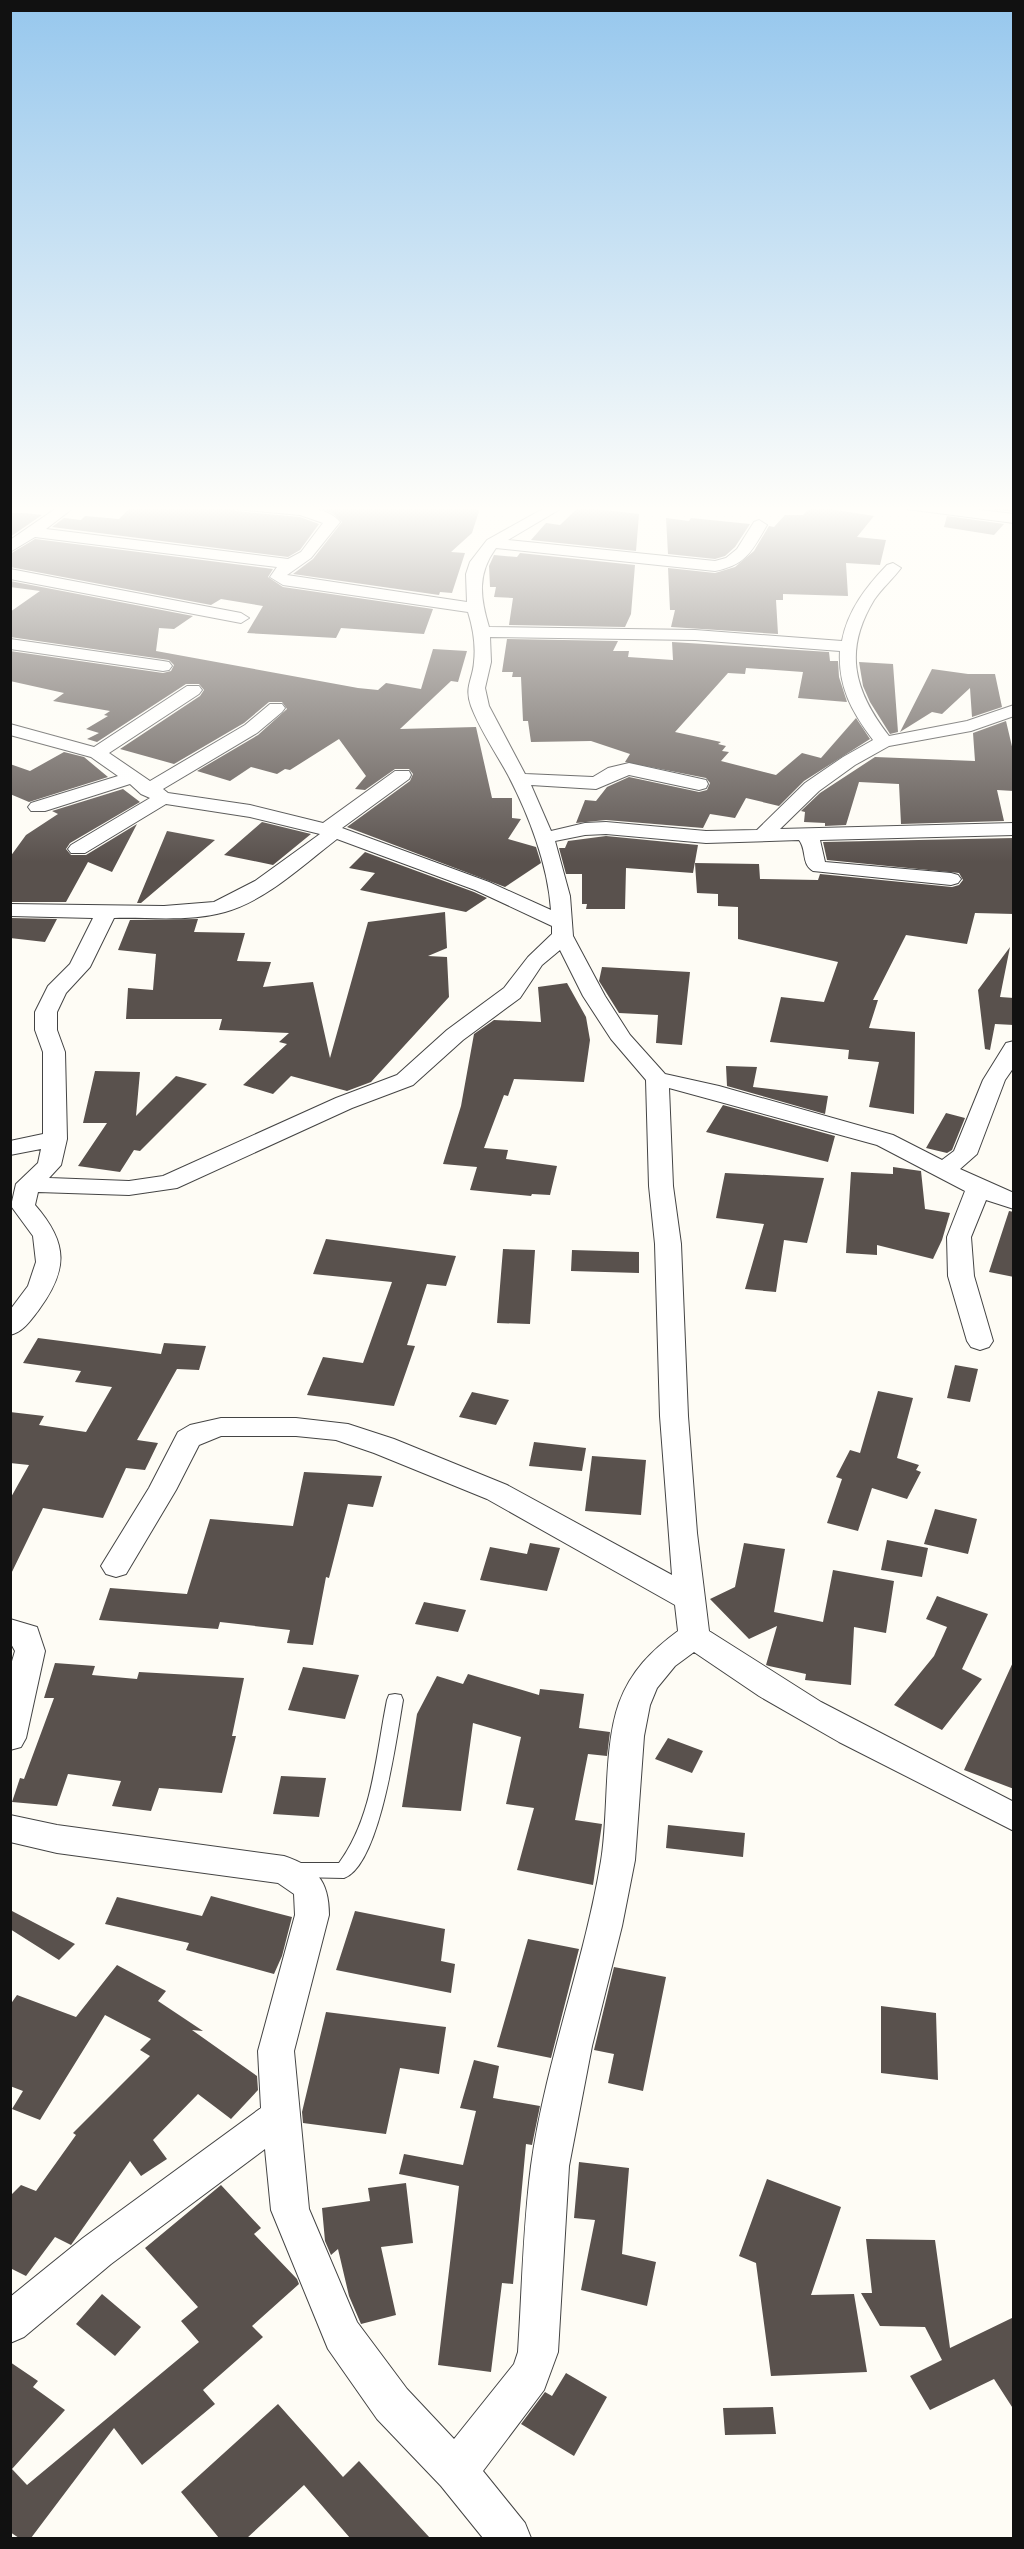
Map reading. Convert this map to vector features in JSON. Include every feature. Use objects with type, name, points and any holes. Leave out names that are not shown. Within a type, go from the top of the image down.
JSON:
[{"type":"street","points":[[480,624],[483,662],[476,688],[480,706],[519,779],[544,838],[560,896],[562,929],[594,996],[622,1039],[657,1079],[711,1091],[885,1140],[978,1188],[1014,1202]]},
{"type":"street","points":[[854,624],[847,646],[847,671],[857,705],[884,742]]},
{"type":"street","points":[[482,632],[695,634],[847,646]]},
{"type":"street","points":[[10,644],[163,666]]},
{"type":"street","points":[[97,753],[193,690]]},
{"type":"street","points":[[78,849],[148,788],[251,729],[276,708]]},
{"type":"street","points":[[761,837],[812,787],[849,761],[884,742],[971,726],[1014,710]]},
{"type":"street","points":[[10,729],[97,753],[148,788],[332,830],[482,886],[562,929]]},
{"type":"street","points":[[519,779],[596,783],[615,772],[629,769],[699,784]]},
{"type":"street","points":[[10,910],[193,911],[220,906],[241,898],[402,775]]},
{"type":"street","points":[[38,807],[148,788]]},
{"type":"street","points":[[544,838],[585,829],[606,828],[706,837],[1014,829]]},
{"type":"street","points":[[806,836],[812,842],[816,865],[820,867],[951,879]]},
{"type":"street","points":[[10,1327],[29,1305],[43,1283],[47,1270],[49,1252],[45,1237],[23,1206],[28,1184],[49,1165],[55,1139],[54,1052],[46,1030],[46,1012],[56,991],[79,967],[108,912]]},
{"type":"street","points":[[28,1184],[129,1188],[168,1183],[344,1103],[405,1080],[455,1035],[512,993],[562,929]]},
{"type":"street","points":[[945,1169],[965,1154],[994,1080],[1014,1048]]},
{"type":"street","points":[[657,1079],[661,1186],[668,1244],[674,1416],[682,1533],[694,1635],[728,1661],[854,1736],[1014,1818]]},
{"type":"street","points":[[10,1148],[55,1139]]},
{"type":"street","points":[[978,1188],[959,1237],[961,1276],[980,1341]]},
{"type":"street","points":[[116,1566],[162,1490],[188,1439],[200,1432],[221,1427],[296,1427],[338,1431],[384,1446],[497,1492],[690,1599]]},
{"type":"street","points":[[10,1630],[26,1635],[30,1651],[10,1738]]},
{"type":"street","points":[[456,2471],[531,2376],[538,2352],[550,2166],[574,2046],[605,1926],[618,1860],[628,1736],[634,1705],[644,1682],[664,1658],[694,1635]]},
{"type":"street","points":[[10,1828],[57,1839],[284,1870],[305,1881],[312,1892],[312,1915],[276,2051],[290,2210],[342,2335],[392,2404],[456,2471],[510,2538]]},
{"type":"street","points":[[10,2323],[97,2251],[280,2116]]},
{"type":"lane","points":[[284,1870],[344,1871],[355,1860],[370,1820],[394,1700]]},
{"type":"building","points":[[10,624],[181,624],[174,629],[159,628],[156,651],[378,690],[386,683],[421,689],[433,649],[467,651],[458,682],[451,681],[400,729],[476,727],[492,798],[512,798],[512,818],[521,819],[508,839],[536,847],[541,863],[505,887],[347,827],[410,781],[413,774],[409,769],[395,769],[365,790],[355,789],[366,776],[339,739],[290,770],[285,769],[277,774],[251,767],[230,781],[197,771],[258,735],[287,709],[282,702],[269,702],[244,723],[174,764],[120,749],[200,696],[204,690],[199,684],[186,684],[97,742],[87,739],[99,733],[86,729],[108,716],[104,715],[110,711],[53,701],[64,693],[10,681],[10,651],[163,673],[171,671],[174,665],[169,660],[10,637]]},
{"type":"building","points":[[252,624],[428,624],[424,634],[341,628],[336,638],[247,633]]},
{"type":"building","points":[[509,624],[626,624],[625,627]]},
{"type":"building","points":[[672,624],[777,624],[778,634],[671,627]]},
{"type":"building","points":[[507,639],[618,641],[613,651],[629,651],[628,657],[673,660],[672,642],[829,652],[830,661],[838,661],[839,677],[847,702],[798,698],[803,672],[746,668],[745,674],[728,673],[675,732],[721,742],[718,744],[726,746],[722,751],[729,752],[721,761],[776,775],[802,753],[821,758],[856,718],[870,739],[804,781],[779,806],[746,798],[735,818],[710,814],[703,828],[606,820],[576,823],[585,800],[596,801],[607,787],[629,777],[699,792],[707,790],[710,783],[706,778],[625,762],[630,754],[591,741],[531,742],[528,721],[523,721],[521,677],[512,677],[513,672],[502,672]]},
{"type":"building","points":[[859,662],[893,664],[898,732],[890,734],[870,702],[863,686]]},
{"type":"building","points":[[932,669],[968,674],[995,674],[1002,707],[972,717],[970,688],[942,714],[932,712],[900,732]]},
{"type":"building","points":[[1006,721],[1014,755],[1014,791],[997,790],[1004,821],[901,824],[899,784],[859,782],[846,825],[825,826],[825,823],[804,822],[805,812],[801,811],[820,793],[875,757],[975,761],[973,733]]},
{"type":"building","points":[[64,752],[84,757],[108,777],[29,802],[10,794],[10,764],[30,771]]},
{"type":"building","points":[[123,789],[140,802],[70,843],[66,849],[71,855],[86,855],[137,824],[112,872],[88,862],[66,902],[10,902],[10,857],[26,835],[58,814],[52,811]]},
{"type":"building","points":[[262,822],[311,834],[273,865],[224,855]]},
{"type":"building","points":[[167,831],[215,840],[141,903],[137,903]]},
{"type":"building","points":[[606,836],[698,845],[693,873],[626,868],[625,909],[586,909],[587,904],[582,904],[582,874],[566,874],[559,848],[565,848],[568,841]]},
{"type":"building","points":[[1014,838],[1014,914],[975,913],[967,944],[906,935],[873,1000],[878,1000],[869,1028],[915,1032],[914,1114],[869,1107],[879,1062],[848,1059],[849,1050],[770,1042],[781,997],[824,1002],[838,962],[738,939],[738,907],[718,906],[718,894],[697,893],[695,863],[759,864],[760,879],[818,880],[820,874],[952,887],[959,885],[963,880],[959,873],[827,860],[823,842]]},
{"type":"building","points":[[365,852],[487,898],[466,912],[360,890],[375,873],[349,868]]},
{"type":"building","points":[[445,912],[447,948],[428,956],[447,957],[449,997],[371,1082],[347,1091],[291,1076],[273,1094],[243,1085],[287,1044],[279,1042],[289,1033],[219,1030],[222,1019],[126,1019],[128,988],[153,990],[156,954],[118,950],[130,920],[198,919],[194,932],[245,933],[237,961],[271,962],[263,987],[313,982],[330,1058],[368,922]]},
{"type":"building","points":[[10,918],[57,919],[45,942],[10,938]]},
{"type":"building","points":[[1010,947],[1000,997],[1014,998],[1014,1025],[995,1024],[990,1050],[985,1049],[978,990]]},
{"type":"building","points":[[602,967],[690,972],[682,1045],[656,1043],[658,1015],[619,1013],[599,981]]},
{"type":"building","points":[[567,983],[586,1017],[590,1040],[584,1082],[514,1079],[508,1096],[504,1095],[484,1148],[508,1150],[506,1159],[557,1166],[550,1195],[532,1194],[531,1196],[470,1190],[477,1167],[443,1164],[461,1106],[474,1034],[494,1020],[541,1022],[538,987]]},
{"type":"building","points":[[726,1066],[757,1067],[753,1087],[828,1096],[825,1114],[727,1086]]},
{"type":"building","points":[[95,1071],[140,1072],[136,1116],[176,1076],[207,1084],[140,1151],[134,1150],[120,1172],[78,1166],[107,1123],[83,1123]]},
{"type":"building","points":[[723,1105],[835,1136],[828,1162],[706,1132]]},
{"type":"building","points":[[946,1113],[965,1118],[952,1150],[947,1153],[926,1148]]},
{"type":"building","points":[[893,1167],[921,1171],[925,1209],[950,1213],[942,1240],[933,1259],[877,1245],[877,1255],[846,1253],[851,1172],[893,1174]]},
{"type":"building","points":[[725,1173],[824,1178],[807,1243],[784,1240],[776,1292],[745,1289],[764,1224],[716,1218]]},
{"type":"building","points":[[1009,1211],[1014,1212],[1014,1277],[989,1272]]},
{"type":"building","points":[[326,1239],[456,1256],[446,1286],[427,1284],[407,1345],[415,1346],[394,1406],[307,1395],[323,1357],[363,1363],[392,1282],[313,1274]]},
{"type":"building","points":[[503,1249],[535,1250],[530,1324],[497,1323]]},
{"type":"building","points":[[572,1250],[639,1252],[639,1273],[571,1271]]},
{"type":"building","points":[[38,1338],[161,1354],[164,1343],[206,1346],[199,1370],[177,1369],[137,1440],[158,1443],[145,1470],[126,1468],[103,1518],[43,1508],[10,1576],[10,1499],[29,1465],[10,1463],[10,1412],[44,1416],[39,1425],[86,1432],[112,1387],[75,1382],[81,1371],[23,1363]]},
{"type":"building","points":[[955,1365],[978,1369],[970,1402],[947,1398]]},
{"type":"building","points":[[878,1391],[913,1398],[897,1458],[919,1465],[916,1470],[921,1472],[907,1499],[872,1488],[858,1531],[827,1523],[842,1479],[836,1477],[850,1450],[860,1453]]},
{"type":"building","points":[[472,1392],[509,1400],[496,1425],[459,1417]]},
{"type":"building","points":[[534,1442],[586,1448],[582,1471],[529,1466]]},
{"type":"building","points":[[592,1456],[646,1460],[641,1515],[585,1511]]},
{"type":"building","points":[[304,1472],[382,1476],[373,1507],[348,1504],[329,1578],[326,1577],[313,1645],[287,1643],[290,1630],[220,1622],[218,1629],[99,1620],[110,1588],[187,1594],[210,1519],[293,1526]]},
{"type":"building","points":[[935,1509],[977,1519],[968,1554],[924,1544]]},
{"type":"building","points":[[887,1540],[928,1548],[922,1577],[881,1570]]},
{"type":"building","points":[[530,1543],[560,1548],[547,1591],[480,1580],[490,1547],[527,1554]]},
{"type":"building","points":[[744,1543],[785,1549],[774,1612],[823,1622],[833,1570],[894,1581],[886,1633],[854,1627],[851,1685],[805,1680],[806,1674],[766,1665],[777,1626],[749,1639],[710,1599],[735,1587]]},
{"type":"building","points":[[937,1596],[988,1614],[962,1669],[982,1679],[942,1730],[894,1705],[934,1656],[947,1627],[926,1619]]},
{"type":"building","points":[[424,1602],[466,1610],[458,1632],[415,1624]]},
{"type":"building","points":[[1014,1660],[1014,1789],[964,1770]]},
{"type":"building","points":[[55,1663],[95,1666],[92,1675],[137,1679],[139,1672],[244,1678],[232,1736],[236,1736],[222,1793],[159,1788],[151,1811],[112,1806],[121,1781],[68,1774],[57,1806],[12,1802],[20,1778],[24,1779],[54,1698],[44,1698]]},
{"type":"building","points":[[303,1667],[359,1675],[345,1719],[288,1710]]},
{"type":"building","points":[[468,1674],[539,1695],[540,1689],[584,1694],[579,1728],[610,1732],[607,1756],[588,1754],[575,1820],[602,1824],[593,1885],[517,1870],[534,1808],[506,1804],[521,1737],[473,1723],[461,1811],[402,1807],[417,1714],[437,1676],[463,1684]]},
{"type":"building","points":[[668,1738],[703,1751],[692,1773],[655,1759]]},
{"type":"building","points":[[281,1776],[326,1778],[319,1817],[273,1814]]},
{"type":"building","points":[[668,1825],[745,1833],[743,1857],[666,1848]]},
{"type":"building","points":[[211,1896],[292,1917],[282,1956],[274,1974],[186,1950],[189,1943],[105,1924],[117,1897],[202,1916]]},
{"type":"building","points":[[12,1911],[75,1944],[59,1960],[10,1929]]},
{"type":"building","points":[[355,1911],[445,1929],[441,1961],[455,1964],[451,1993],[336,1970]]},
{"type":"building","points":[[528,1939],[579,1949],[551,2058],[497,2047]]},
{"type":"building","points":[[117,1965],[166,1991],[158,2001],[203,2031],[192,2030],[257,2076],[258,2090],[231,2119],[198,2094],[153,2140],[167,2159],[141,2176],[130,2161],[71,2245],[55,2237],[26,2276],[10,2268],[10,2196],[21,2185],[36,2191],[76,2135],[73,2133],[150,2056],[140,2050],[151,2039],[105,2015],[40,2120],[12,2109],[23,2091],[10,2086],[10,2005],[17,1995],[76,2017]]},
{"type":"building","points":[[614,1967],[666,1977],[643,2091],[608,2083],[614,2054],[594,2050]]},
{"type":"building","points":[[881,2006],[936,2013],[938,2080],[881,2073]]},
{"type":"building","points":[[326,2012],[446,2027],[439,2074],[400,2068],[386,2134],[303,2123],[302,2112]]},
{"type":"building","points":[[474,2060],[499,2066],[493,2098],[540,2106],[532,2145],[526,2144],[513,2284],[502,2283],[491,2372],[438,2365],[459,2186],[399,2174],[404,2154],[463,2165],[476,2111],[460,2108]]},
{"type":"building","points":[[579,2162],[629,2168],[622,2254],[656,2262],[647,2306],[581,2290],[595,2220],[574,2218]]},
{"type":"building","points":[[767,2179],[841,2207],[811,2295],[854,2294],[867,2372],[771,2376],[756,2263],[739,2256]]},
{"type":"building","points":[[406,2183],[413,2243],[381,2247],[396,2315],[361,2324],[349,2296],[338,2249],[331,2255],[325,2241],[322,2208],[370,2201],[368,2188]]},
{"type":"building","points":[[221,2185],[261,2228],[254,2234],[297,2279],[299,2284],[252,2326],[263,2337],[203,2390],[215,2404],[142,2465],[114,2428],[31,2538],[19,2538],[10,2532],[10,2362],[38,2381],[33,2387],[65,2410],[12,2469],[27,2485],[199,2342],[181,2321],[198,2307],[145,2248]]},
{"type":"building","points":[[866,2239],[935,2240],[950,2348],[1014,2317],[1014,2410],[994,2379],[930,2410],[910,2376],[942,2360],[925,2327],[880,2326],[861,2293],[872,2293]]},
{"type":"building","points":[[102,2294],[141,2327],[115,2356],[76,2324]]},
{"type":"building","points":[[566,2373],[607,2397],[574,2456],[521,2424],[545,2392],[552,2396]]},
{"type":"building","points":[[278,2404],[343,2477],[359,2461],[430,2538],[350,2538],[304,2485],[247,2538],[219,2538],[181,2492]]},
{"type":"building","points":[[773,2407],[776,2434],[725,2435],[723,2408]]}]
